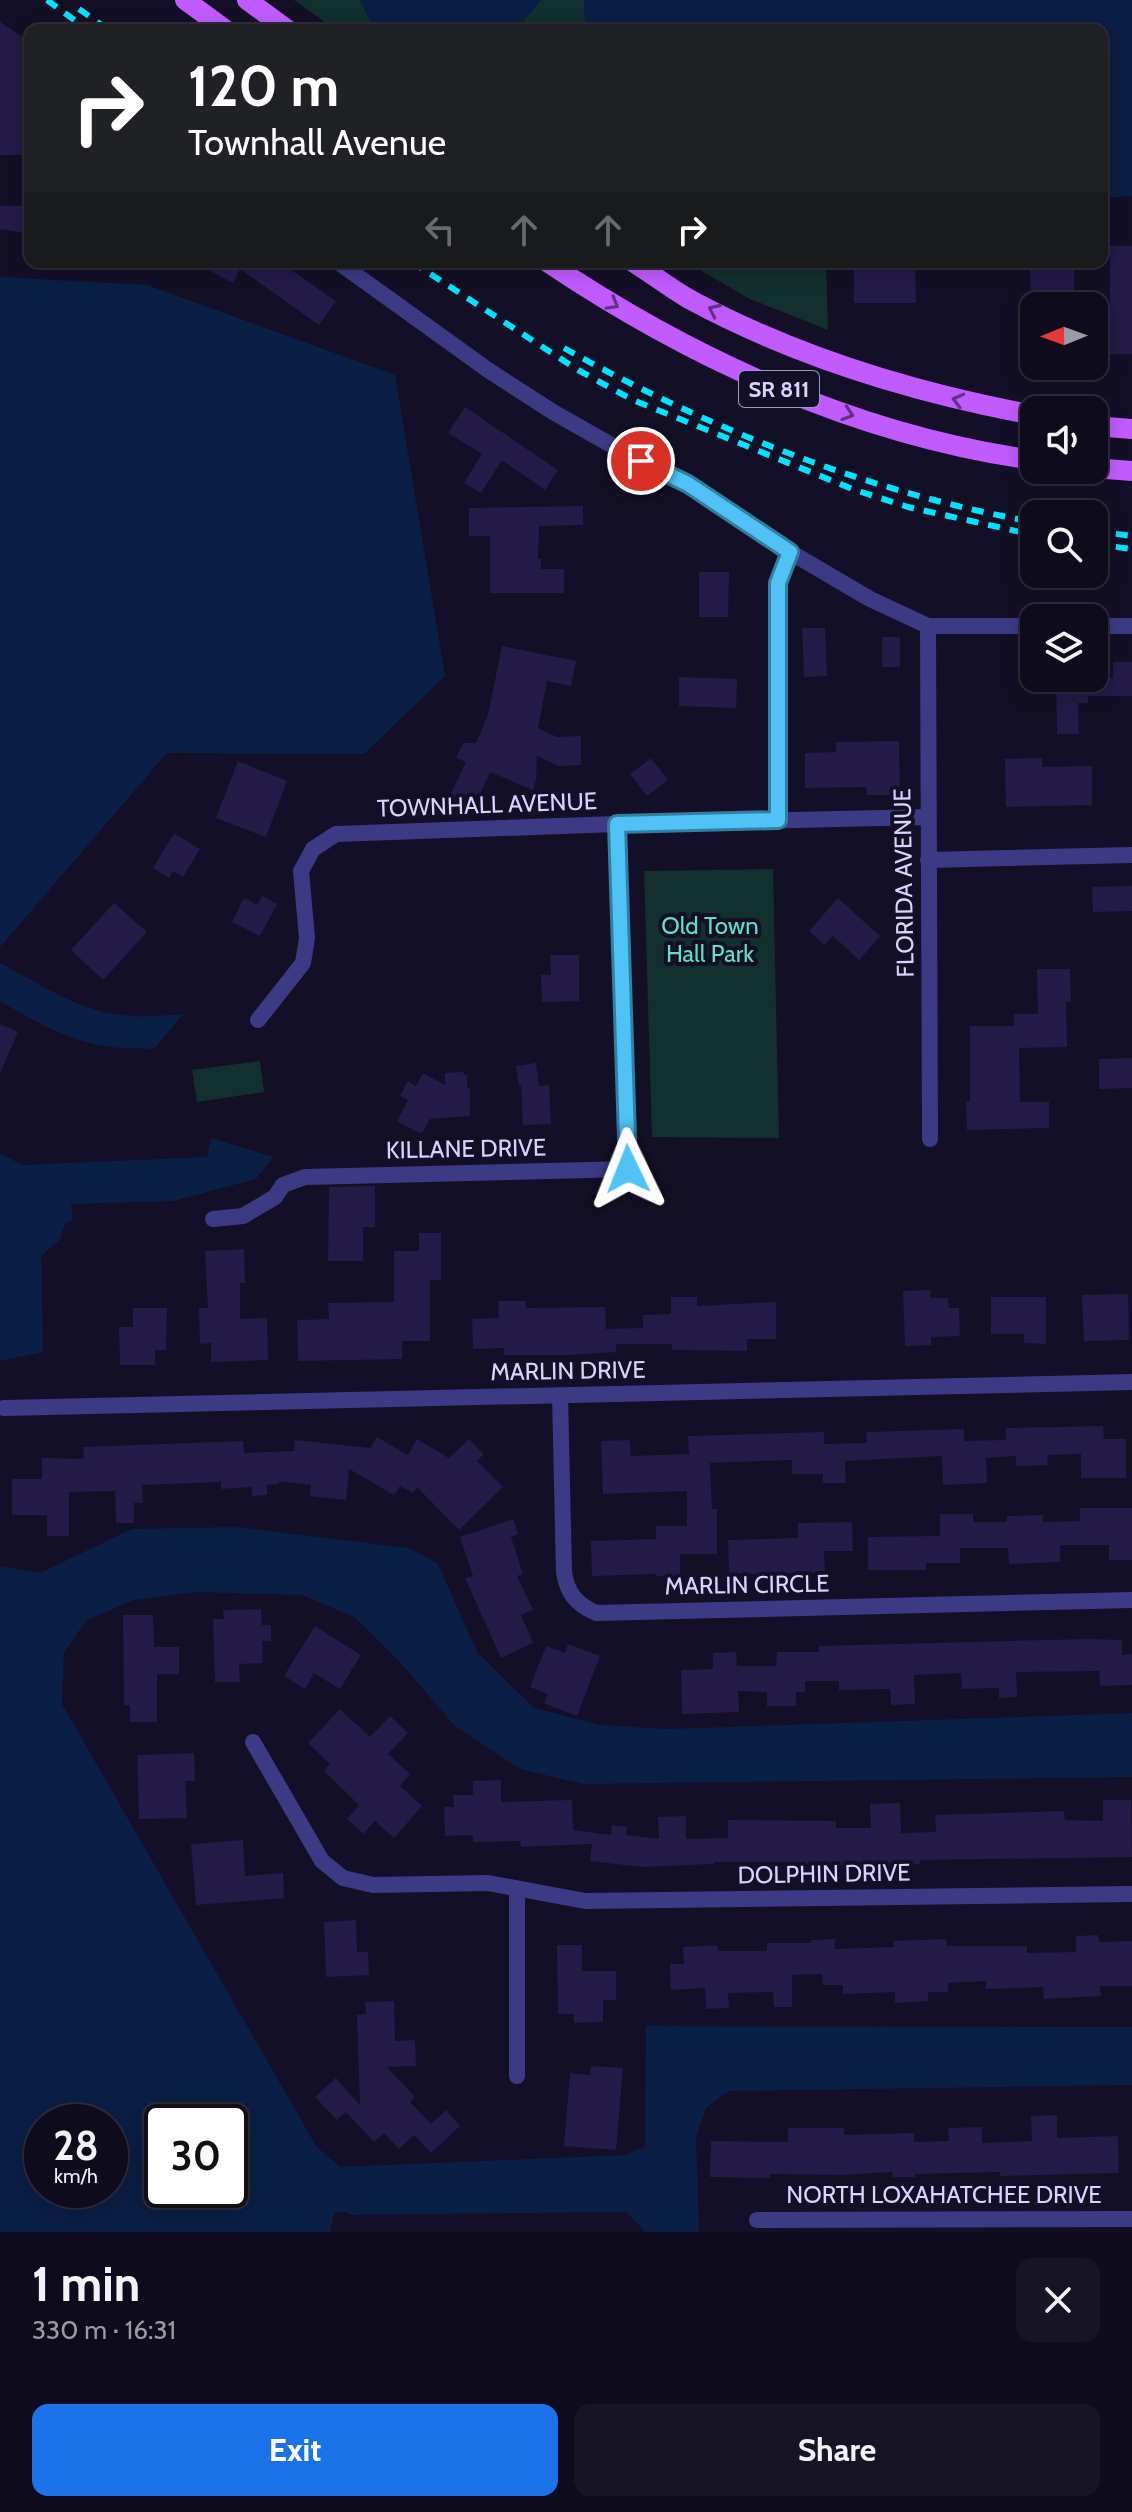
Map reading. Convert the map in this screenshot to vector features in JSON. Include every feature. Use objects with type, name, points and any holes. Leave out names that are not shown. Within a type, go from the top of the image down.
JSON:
[{"type":"main road","points":[[185,0],[218,24]]},
{"type":"main road","points":[[247,0],[280,24]]},
{"type":"main road","name":"SR 811","points":[[557,268],[669,337],[757,380],[887,427],[986,454],[1020,458]]},
{"type":"main road","name":"SR 811","points":[[642,268],[688,298],[832,363],[904,386],[1020,413]]},
{"type":"main road","points":[[1108,427],[1132,429]]},
{"type":"main road","points":[[1108,469],[1132,471]]},
{"type":"street","points":[[346,268],[488,370],[553,412],[688,484],[790,552],[870,599],[928,626],[1020,626]]},
{"type":"street","points":[[778,820],[778,583],[790,552]]},
{"type":"street","name":"FLORIDA AVENUE","points":[[928,626],[930,1139]]},
{"type":"street","points":[[1108,626],[1132,626]]},
{"type":"street","name":"TOWNHALL AVENUE","points":[[258,1020],[303,963],[307,938],[301,871],[313,849],[336,834],[927,817]]},
{"type":"street","name":"KILLANE DRIVE","points":[[213,1219],[243,1216],[275,1197],[283,1185],[305,1177],[628,1169],[617,824]]},
{"type":"street","points":[[928,860],[1132,855]]},
{"type":"street","name":"MARLIN DRIVE","points":[[4,1408],[1132,1382]]},
{"type":"street","name":"MARLIN CIRCLE","points":[[560,1395],[566,1586],[573,1598],[596,1613],[1132,1600]]},
{"type":"street","name":"DOLPHIN DRIVE","points":[[253,1742],[322,1861],[343,1878],[373,1885],[488,1883],[585,1901],[1132,1894]]},
{"type":"street","points":[[517,1890],[517,2076]]},
{"type":"street","name":"NORTH LOXAHATCHEE DRIVE","points":[[757,2220],[1132,2219]]},
{"type":"green space","points":[[294,0],[362,0],[373,24],[328,24]]},
{"type":"green space","points":[[536,0],[590,0],[592,24],[518,24]]},
{"type":"green space","points":[[696,268],[826,268],[828,330],[750,299]]},
{"type":"green space","name":"Old Town Hall Park","points":[[773,869],[779,1138],[652,1137],[644,871]]},
{"type":"green space","points":[[260,1061],[264,1092],[197,1102],[192,1070]]},
{"type":"water","points":[[360,0],[541,0],[521,24],[371,24]]},
{"type":"water","points":[[584,0],[1132,0],[1132,196],[1108,198],[1108,24],[585,24]]},
{"type":"water","points":[[0,277],[147,285],[395,375],[445,676],[364,754],[167,753],[0,947]]},
{"type":"water","points":[[0,963],[55,993],[99,1011],[131,1016],[183,1014],[154,1049],[115,1048],[81,1041],[39,1023],[0,1001]]},
{"type":"water","points":[[211,1138],[273,1157],[256,1179],[174,1201],[71,1204],[73,1219],[64,1226],[60,1240],[41,1256],[43,1352],[0,1361],[0,1153],[22,1165],[207,1157]]},
{"type":"water","points":[[235,1527],[409,1548],[438,1564],[477,1652],[534,1708],[600,1725],[668,1729],[1132,1713],[1132,1777],[583,1784],[520,1769],[455,1726],[399,1661],[356,1618],[302,1595],[198,1592],[133,1600],[86,1621],[64,1652],[62,1704],[316,2146],[340,2167],[624,2155],[645,2147],[646,2026],[1132,2027],[1132,2085],[729,2091],[706,2108],[696,2137],[699,2232],[645,2232],[627,2212],[352,2215],[346,2212],[334,2213],[330,2232],[0,2232],[0,1566],[40,1573],[132,1529]]},
{"type":"building","points":[[0,22],[24,38],[24,155],[0,155]]},
{"type":"building","points":[[0,206],[24,206],[24,233],[0,229]]},
{"type":"building","points":[[1110,246],[1132,246],[1132,354],[1110,354]]},
{"type":"building","points":[[205,268],[289,268],[336,301],[319,325],[240,269],[233,283]]},
{"type":"building","points":[[854,268],[915,268],[916,303],[854,303]]},
{"type":"building","points":[[1030,268],[1074,268],[1074,292],[1031,292]]},
{"type":"building","points":[[465,407],[558,470],[545,490],[502,460],[481,493],[464,483],[482,454],[448,433]]},
{"type":"building","points":[[583,506],[583,525],[539,526],[538,559],[541,559],[541,569],[564,569],[564,593],[490,593],[490,536],[469,536],[469,508]]},
{"type":"building","points":[[699,572],[729,572],[728,617],[699,617]]},
{"type":"building","points":[[802,628],[825,628],[827,676],[804,677]]},
{"type":"building","points":[[882,637],[900,637],[900,667],[882,667]]},
{"type":"building","points":[[502,646],[576,661],[571,686],[547,681],[538,728],[557,737],[581,736],[581,765],[559,766],[537,756],[533,790],[490,772],[474,807],[450,796],[466,762],[456,758],[463,743],[476,743],[488,715]]},
{"type":"building","points":[[1113,662],[1132,662],[1132,696],[1088,696],[1088,703],[1078,703],[1079,734],[1057,734],[1056,692],[1108,692],[1108,678],[1113,678]]},
{"type":"building","points":[[679,677],[737,679],[736,708],[679,706]]},
{"type":"building","points":[[899,741],[900,795],[867,795],[866,787],[805,788],[805,753],[836,752],[836,742]]},
{"type":"building","points":[[651,758],[668,780],[647,796],[630,774]]},
{"type":"building","points":[[1042,758],[1042,767],[1092,766],[1092,805],[1006,807],[1005,759]]},
{"type":"building","points":[[238,761],[287,781],[266,837],[216,818]]},
{"type":"building","points":[[174,833],[200,849],[183,877],[173,871],[169,878],[153,868]]},
{"type":"building","points":[[1132,886],[1132,911],[1093,912],[1092,887]]},
{"type":"building","points":[[262,896],[277,904],[260,936],[232,922],[244,898],[257,905]]},
{"type":"building","points":[[838,898],[880,936],[859,960],[833,936],[824,945],[809,931]]},
{"type":"building","points":[[114,903],[147,932],[103,980],[71,950]]},
{"type":"building","points":[[550,955],[579,955],[579,1001],[542,1002],[541,975],[551,975]]},
{"type":"building","points":[[1037,969],[1070,969],[1071,1002],[1066,1002],[1067,1047],[1019,1048],[1020,1102],[1049,1102],[1049,1128],[967,1130],[970,1026],[1014,1026],[1014,1014],[1038,1014]]},
{"type":"building","points":[[0,1024],[18,1032],[0,1073]]},
{"type":"building","points":[[1132,1058],[1132,1088],[1099,1089],[1099,1059]]},
{"type":"building","points":[[536,1063],[539,1086],[549,1085],[551,1124],[523,1125],[521,1086],[516,1066]]},
{"type":"building","points":[[464,1072],[467,1088],[470,1088],[470,1116],[430,1119],[423,1132],[419,1133],[397,1121],[408,1100],[400,1096],[408,1081],[416,1086],[423,1073],[445,1085],[445,1073]]},
{"type":"building","points":[[375,1186],[375,1227],[363,1227],[363,1261],[328,1261],[329,1187]]},
{"type":"building","points":[[419,1233],[441,1233],[441,1280],[430,1280],[430,1341],[402,1341],[402,1359],[298,1361],[297,1320],[329,1319],[328,1303],[394,1302],[394,1251],[419,1251]]},
{"type":"building","points":[[244,1249],[245,1283],[240,1283],[240,1319],[267,1318],[268,1360],[211,1362],[211,1343],[200,1344],[199,1308],[208,1308],[205,1251]]},
{"type":"building","points":[[930,1290],[931,1298],[948,1298],[949,1308],[959,1308],[960,1336],[931,1337],[931,1345],[905,1346],[903,1291]]},
{"type":"building","points":[[1128,1294],[1129,1340],[1084,1341],[1082,1295]]},
{"type":"building","points":[[671,1297],[697,1297],[697,1306],[776,1302],[776,1339],[747,1339],[747,1351],[672,1350],[672,1344],[616,1344],[616,1352],[568,1355],[504,1355],[504,1348],[473,1349],[472,1319],[499,1318],[498,1301],[526,1301],[526,1308],[605,1307],[606,1329],[643,1328],[643,1315],[671,1314]]},
{"type":"building","points":[[991,1297],[1046,1297],[1046,1344],[1024,1343],[1024,1334],[991,1334]]},
{"type":"building","points":[[133,1308],[167,1308],[166,1350],[155,1350],[155,1365],[120,1365],[119,1327],[133,1327]]},
{"type":"building","points":[[1103,1426],[1104,1439],[1126,1439],[1126,1478],[1081,1478],[1081,1454],[1047,1455],[1048,1465],[1016,1466],[1016,1456],[986,1458],[987,1483],[943,1485],[942,1456],[845,1461],[846,1483],[823,1483],[823,1474],[792,1474],[792,1460],[710,1463],[712,1509],[717,1509],[717,1554],[680,1554],[680,1576],[592,1576],[591,1541],[656,1539],[656,1526],[687,1526],[687,1491],[603,1494],[601,1441],[630,1440],[631,1456],[689,1454],[688,1436],[824,1432],[824,1444],[867,1443],[866,1432],[964,1429],[964,1441],[1006,1440],[1006,1428]]},
{"type":"building","points":[[377,1437],[408,1455],[417,1439],[449,1458],[469,1439],[484,1454],[477,1461],[503,1487],[459,1530],[417,1487],[413,1493],[400,1486],[394,1495],[349,1469],[346,1500],[310,1496],[311,1485],[279,1481],[279,1484],[267,1485],[267,1495],[252,1496],[252,1487],[221,1489],[221,1482],[142,1485],[143,1503],[134,1503],[134,1523],[116,1523],[115,1491],[69,1492],[69,1536],[47,1536],[47,1515],[12,1515],[12,1479],[42,1479],[42,1458],[84,1459],[83,1447],[243,1441],[244,1453],[294,1451],[295,1440],[370,1448]]},
{"type":"building","points":[[1080,1508],[1132,1508],[1132,1560],[1109,1560],[1109,1545],[1060,1545],[1060,1562],[1009,1564],[1008,1548],[960,1548],[960,1563],[926,1563],[926,1570],[868,1570],[868,1537],[940,1536],[940,1514],[973,1514],[973,1522],[1007,1522],[1007,1516],[1043,1515],[1043,1522],[1080,1521]]},
{"type":"building","points":[[513,1519],[518,1534],[511,1537],[523,1574],[517,1576],[533,1610],[521,1615],[533,1643],[501,1658],[465,1578],[473,1576],[460,1537]]},
{"type":"building","points":[[852,1522],[853,1551],[824,1551],[825,1573],[729,1574],[728,1540],[798,1538],[798,1523]]},
{"type":"building","points":[[261,1609],[262,1625],[271,1625],[271,1641],[262,1641],[263,1663],[239,1664],[240,1682],[215,1682],[213,1619],[224,1619],[223,1610]]},
{"type":"building","points":[[123,1615],[153,1615],[154,1647],[179,1647],[179,1674],[157,1674],[157,1722],[130,1722],[130,1705],[124,1705]]},
{"type":"building","points":[[315,1626],[361,1655],[340,1689],[314,1673],[305,1689],[284,1676]]},
{"type":"building","points":[[1122,1640],[1122,1655],[1132,1654],[1132,1685],[1100,1686],[1099,1671],[1016,1672],[1017,1697],[999,1698],[999,1688],[962,1689],[961,1673],[914,1675],[915,1704],[891,1705],[890,1689],[839,1690],[839,1681],[805,1681],[805,1692],[796,1692],[796,1706],[767,1706],[767,1692],[738,1691],[739,1712],[682,1714],[681,1670],[713,1669],[713,1653],[736,1652],[737,1666],[776,1666],[777,1652],[819,1652],[819,1646]]},
{"type":"building","points":[[568,1644],[600,1656],[577,1716],[544,1703],[548,1694],[530,1687],[546,1646],[565,1653]]},
{"type":"building","points":[[340,1709],[370,1737],[390,1716],[408,1733],[388,1754],[410,1774],[400,1786],[422,1806],[394,1838],[375,1821],[363,1834],[347,1819],[359,1805],[324,1771],[330,1764],[308,1743]]},
{"type":"building","points":[[194,1753],[195,1781],[185,1781],[187,1818],[139,1819],[137,1755]]},
{"type":"building","points":[[501,1780],[501,1802],[572,1800],[573,1830],[611,1835],[612,1825],[627,1827],[626,1835],[659,1839],[658,1817],[686,1816],[686,1839],[728,1838],[728,1820],[836,1821],[836,1828],[871,1828],[870,1804],[900,1803],[901,1833],[936,1832],[935,1815],[1064,1811],[1065,1820],[1103,1821],[1103,1800],[1131,1800],[1132,1857],[920,1860],[920,1864],[868,1866],[714,1862],[641,1867],[590,1861],[592,1844],[521,1847],[520,1841],[473,1842],[473,1835],[445,1836],[444,1807],[454,1807],[453,1795],[473,1795],[473,1781]]},
{"type":"building","points":[[243,1840],[245,1876],[283,1873],[284,1898],[196,1905],[191,1844]]},
{"type":"building","points":[[356,1920],[357,1952],[368,1952],[369,1975],[326,1977],[324,1922]]},
{"type":"building","points":[[1098,1935],[1099,1942],[1132,1941],[1132,1986],[1100,1986],[1101,1996],[1044,1999],[1043,1987],[986,1989],[986,1981],[948,1983],[948,1992],[928,1992],[928,2001],[895,2003],[895,1992],[843,1994],[843,1985],[823,1985],[822,1974],[792,1975],[792,2007],[774,2007],[773,1992],[728,1993],[729,2008],[706,2009],[705,1988],[671,1990],[670,1964],[684,1964],[683,1947],[717,1945],[718,1951],[767,1951],[767,1943],[811,1943],[811,1940],[835,1939],[835,1949],[894,1947],[894,1941],[946,1939],[947,1946],[1027,1946],[1027,1953],[1076,1952],[1076,1936]]},
{"type":"building","points":[[557,1945],[582,1945],[582,1971],[616,1971],[616,2000],[603,2000],[603,2022],[574,2023],[574,2014],[558,2014]]},
{"type":"building","points":[[394,2001],[395,2041],[415,2040],[416,2066],[387,2067],[415,2097],[410,2102],[431,2124],[446,2110],[460,2126],[431,2153],[414,2135],[399,2149],[384,2133],[374,2142],[346,2112],[337,2120],[315,2097],[336,2078],[360,2105],[357,2015],[366,2014],[365,2002]]},
{"type":"building","points":[[591,2066],[623,2068],[616,2150],[564,2146],[570,2073],[590,2075]]},
{"type":"building","points":[[1057,2115],[1057,2138],[1118,2136],[1119,2173],[1000,2176],[1000,2172],[893,2177],[892,2172],[770,2174],[770,2178],[710,2177],[711,2141],[788,2142],[788,2128],[844,2128],[844,2135],[914,2133],[914,2142],[949,2141],[948,2128],[982,2127],[982,2143],[1032,2141],[1031,2116]]},
{"type":"railway","points":[[47,0],[80,24]]},
{"type":"railway","points":[[79,9],[100,24]]},
{"type":"railway","points":[[421,268],[578,370],[633,400],[855,490],[908,507],[1020,532]]},
{"type":"railway","points":[[564,348],[676,405],[792,454],[912,494],[1020,519]]},
{"type":"railway","points":[[1108,533],[1132,536]]},
{"type":"railway","points":[[1108,546],[1132,549]]},
{"type":"route","points":[[628,1169],[617,824],[778,820],[778,583],[790,552],[688,484],[641,461]]}]
